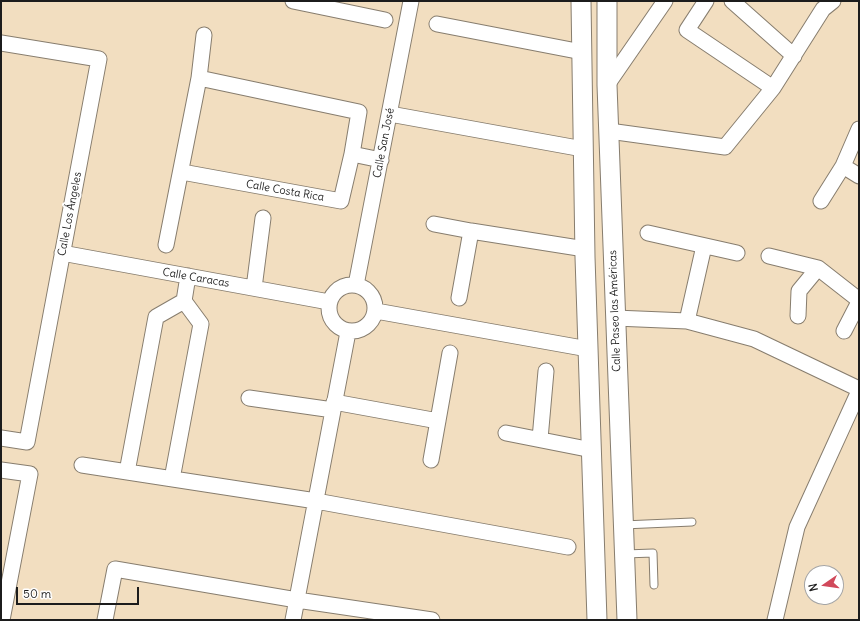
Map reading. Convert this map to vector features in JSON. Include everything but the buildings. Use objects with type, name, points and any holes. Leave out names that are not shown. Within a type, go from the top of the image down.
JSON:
[{"type":"street","points":[[293,1],[309,2],[385,20]]},
{"type":"street","name":"Calle San José","points":[[356,285],[411,1]]},
{"type":"street","points":[[581,1],[585,249],[597,620]]},
{"type":"street","name":"Calle Paseo las Américas","points":[[607,1],[607,85],[610,180],[627,620]]},
{"type":"street","points":[[607,85],[666,1]]},
{"type":"street","points":[[706,1],[687,30],[773,88]]},
{"type":"street","points":[[732,1],[794,56]]},
{"type":"street","points":[[609,131],[725,147],[773,88],[823,9],[833,1]]},
{"type":"street","points":[[437,24],[582,52]]},
{"type":"street","points":[[166,245],[182,172],[199,78],[204,35]]},
{"type":"street","name":"Calle Los Ángeles","points":[[1,43],[99,59],[27,442],[1,438]]},
{"type":"street","name":"Calle Costa Rica","points":[[182,172],[341,201],[352,154],[359,112],[199,78]]},
{"type":"street","points":[[390,114],[583,149]]},
{"type":"street","points":[[821,201],[843,166],[859,129]]},
{"type":"street","points":[[352,154],[381,160]]},
{"type":"street","points":[[843,166],[859,176]]},
{"type":"street","points":[[584,179],[610,180]]},
{"type":"street","points":[[254,288],[263,218]]},
{"type":"street","points":[[434,224],[585,249]]},
{"type":"street","points":[[459,298],[471,231]]},
{"type":"street","points":[[648,234],[737,253]]},
{"type":"street","points":[[687,321],[704,246]]},
{"type":"street","name":"Calle Caracas","points":[[62,254],[329,302]]},
{"type":"street","points":[[769,256],[818,268],[859,301],[844,330]]},
{"type":"street","points":[[798,316],[799,291],[818,268]]},
{"type":"street","points":[[172,479],[201,324],[184,301],[188,276]]},
{"type":"street","points":[[356,285],[367,290],[374,299],[376,311],[371,323],[361,331],[348,332],[336,326],[329,315],[329,302],[335,292],[344,286],[356,285]]},
{"type":"street","points":[[126,472],[156,317],[184,301]]},
{"type":"street","points":[[376,311],[588,349]]},
{"type":"street","points":[[615,318],[687,321],[754,338],[859,390],[797,527],[775,620]]},
{"type":"street","points":[[293,620],[348,332]]},
{"type":"street","points":[[431,460],[450,353]]},
{"type":"street","points":[[540,439],[546,371]]},
{"type":"street","points":[[249,398],[333,406],[438,421]]},
{"type":"street","points":[[506,433],[592,450]]},
{"type":"street","points":[[82,465],[316,501],[568,547]]},
{"type":"street","points":[[1,470],[30,474],[2,620]]},
{"type":"street","points":[[105,620],[115,569],[395,617],[432,620]]},
{"type":"lane","points":[[623,525],[692,522]]},
{"type":"lane","points":[[624,554],[653,553],[654,585]]}]
